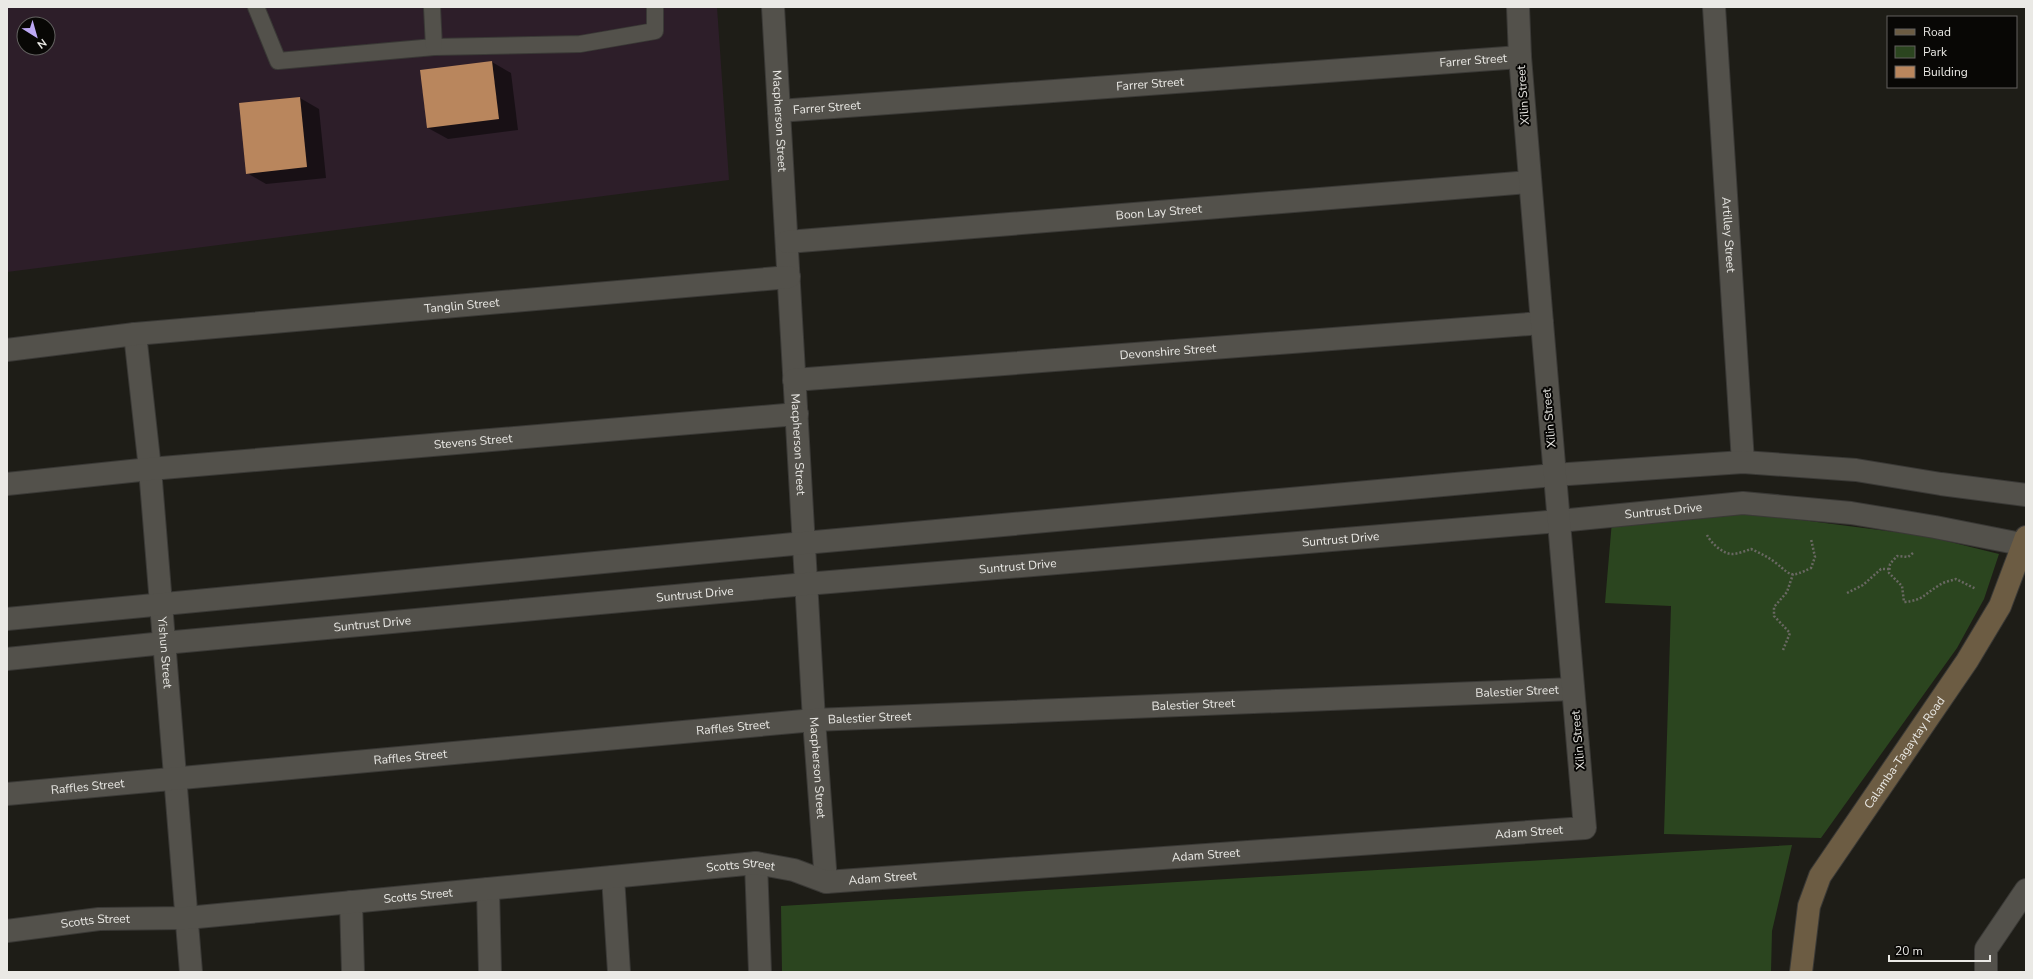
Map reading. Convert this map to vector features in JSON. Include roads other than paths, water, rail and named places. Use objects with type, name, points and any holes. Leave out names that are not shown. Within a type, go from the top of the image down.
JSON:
[{"type":"main road","name":"Calamba-Tagaytay Road","points":[[1801,972],[1809,906],[1820,876],[1968,662],[2002,601],[2025,542]]},
{"type":"street","name":"Macpherson Street","points":[[773,7],[814,720],[826,882]]},
{"type":"street","name":"Xilin Street","points":[[1518,7],[1520,57],[1530,182],[1585,828]]},
{"type":"street","name":"Artilley Street","points":[[1714,7],[1743,462]]},
{"type":"street","name":"Farrer Street","points":[[779,111],[1520,57]]},
{"type":"street","name":"Boon Lay Street","points":[[787,242],[1530,182]]},
{"type":"street","name":"Tanglin Street","points":[[7,350],[135,334],[789,277]]},
{"type":"street","name":"Devonshire Street","points":[[794,380],[1542,322]]},
{"type":"street","name":"Yishun Street","points":[[135,334],[150,469],[192,972]]},
{"type":"street","name":"Stevens Street","points":[[7,484],[150,469],[797,414]]},
{"type":"street","points":[[7,619],[161,603],[804,543],[1554,475],[1743,462],[1856,470],[1941,484],[2026,494]]},
{"type":"street","name":"Suntrust Drive","points":[[7,659],[164,643],[806,584],[1559,521],[1743,503],[1851,513],[2025,542]]},
{"type":"street","name":"Balestier Street","points":[[814,720],[1573,689]]},
{"type":"street","name":"Raffles Street","points":[[7,794],[814,720]]},
{"type":"street","name":"Adam Street","points":[[826,882],[1585,828]]},
{"type":"street","points":[[756,863],[760,972]]},
{"type":"street","name":"Scotts Street","points":[[7,932],[99,919],[187,918],[756,863],[794,870],[826,882]]},
{"type":"street","points":[[613,877],[619,972]]},
{"type":"street","points":[[488,888],[490,972]]},
{"type":"street","points":[[1986,972],[1986,950],[2023,899]]},
{"type":"street","points":[[351,902],[353,972]]},
{"type":"lane","points":[[256,7],[278,61],[434,47],[580,44],[656,31],[655,7]]},
{"type":"lane","points":[[432,7],[434,47]]}]
